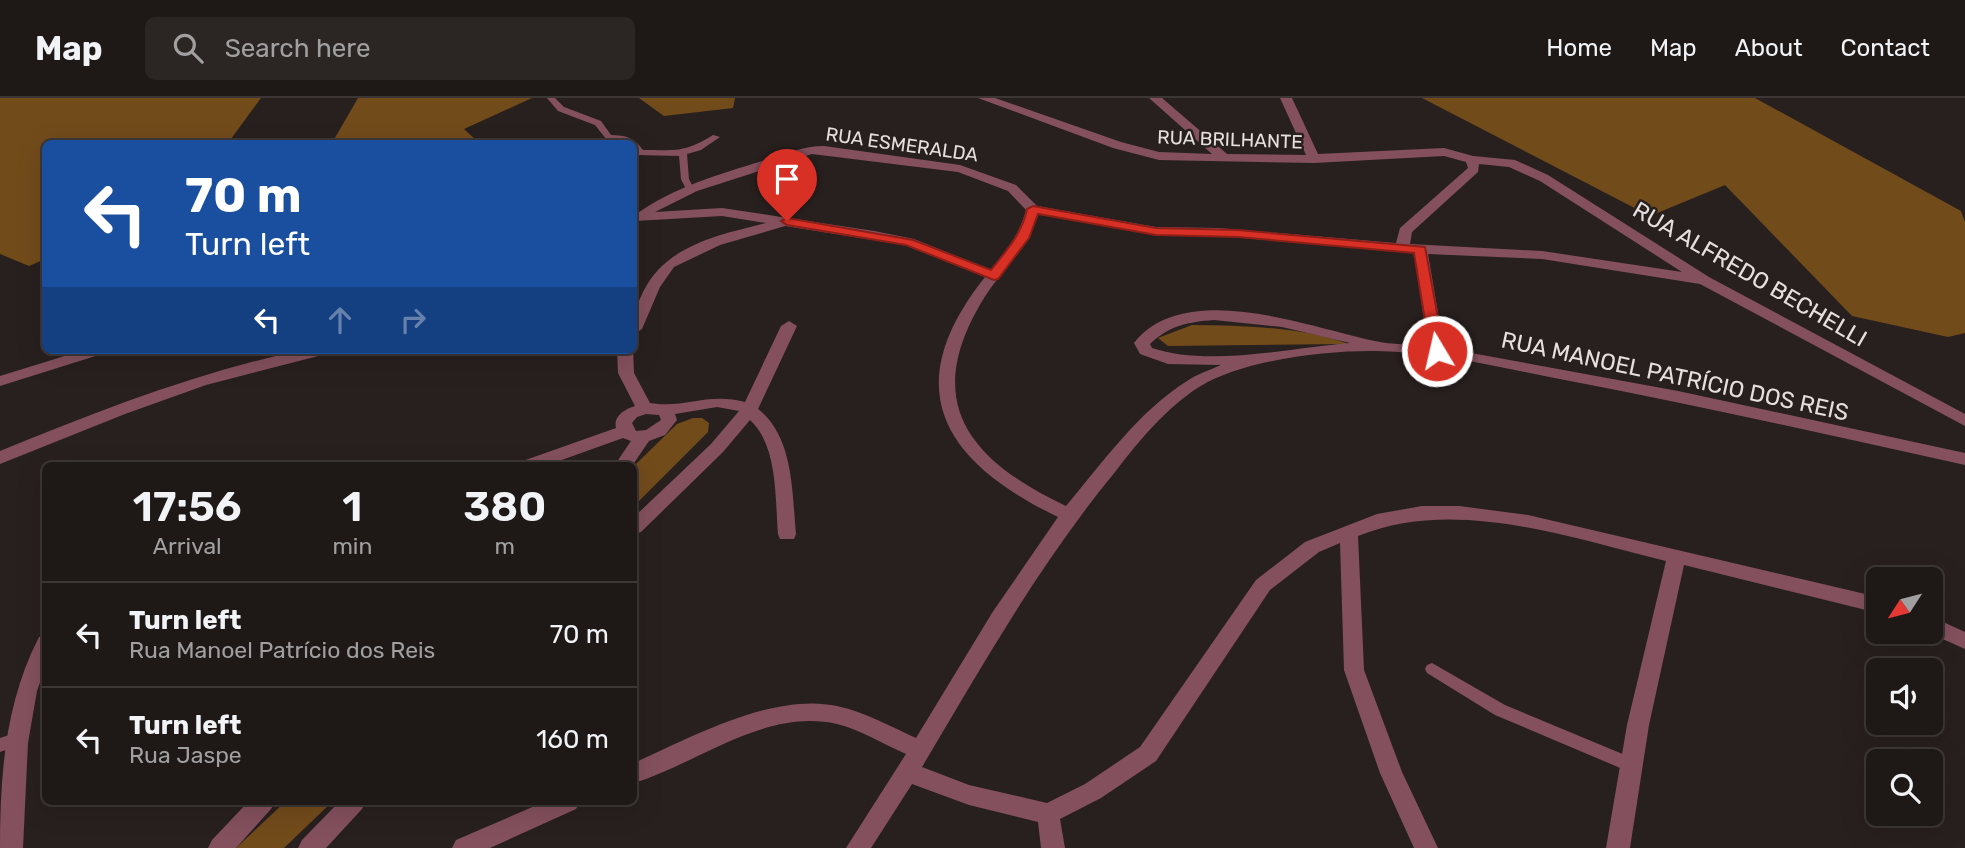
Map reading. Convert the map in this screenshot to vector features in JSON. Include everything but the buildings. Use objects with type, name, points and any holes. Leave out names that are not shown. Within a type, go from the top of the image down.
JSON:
[{"type":"street","name":"RUA BRILHANTE","points":[[984,98],[1145,154],[1314,159],[1444,152],[1473,165]]},
{"type":"street","points":[[1155,98],[1222,156]]},
{"type":"street","points":[[1286,98],[1314,159]]},
{"type":"street","name":"RUA ESMERALDA","points":[[638,219],[646,211],[691,191],[811,150],[960,169],[1012,188],[1033,209]]},
{"type":"street","name":"RUA ALFREDO BECHELLI","points":[[1473,165],[1511,163],[1544,178],[1704,280],[1965,421]]},
{"type":"street","points":[[1402,248],[1405,231],[1447,197],[1473,165]]},
{"type":"street","points":[[1069,515],[1027,497],[996,475],[970,449],[949,412],[945,390],[954,346],[976,299],[1023,238],[1033,209],[1156,231],[1219,232],[1402,248],[1542,255],[1704,280]]},
{"type":"street","points":[[638,219],[688,212],[722,212],[787,221],[909,242],[994,276]]},
{"type":"street","points":[[637,323],[660,273],[668,265],[700,248],[787,221]]},
{"type":"street","points":[[1420,249],[1437,351]]},
{"type":"street","points":[[1245,360],[1168,359],[1146,351],[1142,343],[1164,326],[1180,320],[1207,316],[1274,320],[1311,327],[1375,346]]},
{"type":"street","points":[[637,524],[717,448],[749,410],[789,326]]},
{"type":"street","name":"RUA MANOEL PATRÍCIO DOS REIS","points":[[858,848],[999,619],[1069,515],[1131,440],[1162,408],[1194,383],[1245,360],[1375,346],[1437,351],[1678,396],[1965,459]]},
{"type":"street","points":[[0,381],[87,354]]},
{"type":"street","points":[[0,458],[126,406],[184,386],[305,354]]},
{"type":"street","points":[[624,354],[622,363],[626,377],[645,408]]},
{"type":"street","points":[[665,411],[668,424],[658,433],[643,437],[629,435],[625,431],[623,422],[626,417],[645,408],[665,411],[724,402],[749,410],[765,425],[780,473],[787,534]]},
{"type":"street","points":[[537,462],[625,431]]},
{"type":"street","points":[[625,462],[643,437]]},
{"type":"street","points":[[907,772],[969,795],[1048,814],[1093,791],[1147,754],[1263,585],[1288,562],[1312,547],[1377,521],[1422,513],[1459,513],[1528,522],[1866,602]]},
{"type":"street","points":[[1349,532],[1354,670],[1391,773],[1426,848]]},
{"type":"street","points":[[1618,848],[1638,725],[1676,558]]},
{"type":"street","points":[[1943,630],[1965,641]]},
{"type":"street","points":[[11,848],[9,742],[36,660],[42,650]]},
{"type":"street","points":[[637,771],[767,720],[799,713],[825,712],[849,719],[919,750]]},
{"type":"street","points":[[220,848],[260,805]]},
{"type":"street","points":[[310,848],[351,805]]},
{"type":"street","points":[[464,848],[561,805]]},
{"type":"street","points":[[1048,814],[1053,848]]},
{"type":"lane","points":[[551,98],[561,109],[598,123],[609,136],[624,137],[628,140]]},
{"type":"lane","points":[[637,149],[647,155],[683,153],[716,137]]},
{"type":"lane","points":[[683,153],[685,178],[691,191]]},
{"type":"lane","points":[[1432,670],[1500,710],[1631,765]]},
{"type":"shaded area","points":[[0,98],[261,98],[230,140],[42,140],[42,260],[29,266],[0,254]]},
{"type":"shaded area","points":[[358,98],[532,98],[464,129],[476,140],[334,140]]},
{"type":"shaded area","points":[[639,98],[735,98],[733,108],[664,116]]},
{"type":"shaded area","points":[[1422,98],[1755,98],[1961,211],[1965,222],[1965,333],[1948,337],[1852,316],[1725,185],[1650,216]]},
{"type":"shaded area","points":[[1192,325],[1291,330],[1349,344],[1168,346],[1158,338]]},
{"type":"shaded area","points":[[693,418],[702,418],[709,423],[708,432],[637,503],[637,463],[677,424]]},
{"type":"shaded area","points":[[282,805],[329,805],[284,848],[236,848]]},
{"type":"route","points":[[787,221],[909,242],[994,276],[1023,238],[1033,209],[1131,229],[1238,233],[1420,249],[1437,351]]}]
